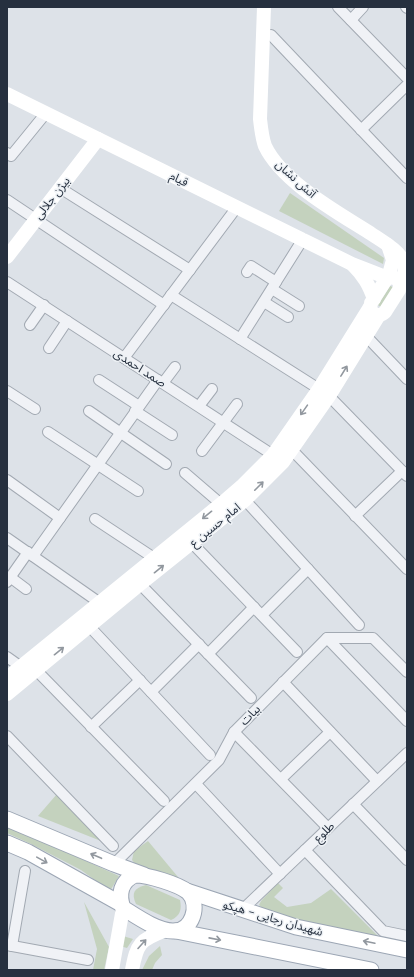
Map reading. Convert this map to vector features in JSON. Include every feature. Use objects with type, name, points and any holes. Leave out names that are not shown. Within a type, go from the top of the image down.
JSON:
[{"type":"main road","points":[[7,819],[114,864],[187,891],[194,901],[194,914],[187,926],[183,929],[171,931]]},
{"type":"main road","points":[[7,843],[28,852],[144,920],[171,931],[349,968],[371,970]]},
{"type":"main road","points":[[122,906],[120,896],[121,890],[128,879],[135,875],[145,875]]},
{"type":"main road","name":"شهیدان رجایی - هپکو","points":[[187,891],[296,927],[407,950]]},
{"type":"street","name":"آتش نشان","points":[[264,7],[260,119],[265,145],[273,159],[302,187],[388,245],[401,257],[406,266],[404,287]]},
{"type":"street","points":[[338,7],[407,78]]},
{"type":"street","points":[[351,20],[363,7]]},
{"type":"street","points":[[271,35],[407,178]]},
{"type":"street","points":[[361,130],[407,85]]},
{"type":"street","name":"قیام","points":[[7,94],[352,264],[388,278],[396,278],[404,287]]},
{"type":"street","points":[[7,153],[11,156],[46,113]]},
{"type":"street","name":"بیژن جلالی","points":[[7,257],[98,139]]},
{"type":"street","points":[[60,188],[190,270]]},
{"type":"street","points":[[7,200],[164,305]]},
{"type":"street","points":[[124,358],[237,207]]},
{"type":"street","points":[[240,339],[303,240]]},
{"type":"street","points":[[388,245],[393,260],[388,278],[374,307],[383,314],[404,287]]},
{"type":"street","name":"قیام","points":[[352,264],[364,276],[370,286],[374,307]]},
{"type":"street","points":[[247,272],[251,266],[299,306]]},
{"type":"street","name":"صمد احمدی","points":[[7,282],[273,455]]},
{"type":"street","points":[[171,295],[324,393],[404,473],[355,516]]},
{"type":"street","points":[[264,302],[288,317]]},
{"type":"street","points":[[30,324],[44,305]]},
{"type":"street","name":"امام حسین ع","points":[[7,678],[221,504],[243,485],[273,455],[324,393],[366,336],[374,307]]},
{"type":"street","name":"امام حسین ع","points":[[7,694],[140,584],[245,500],[283,462],[292,450],[374,307]]},
{"type":"street","points":[[49,348],[67,321]]},
{"type":"street","points":[[366,336],[407,380]]},
{"type":"street","points":[[26,588],[9,580],[60,518],[137,409],[175,367]]},
{"type":"street","points":[[99,380],[172,435]]},
{"type":"street","points":[[199,406],[212,390]]},
{"type":"street","points":[[7,391],[35,409]]},
{"type":"street","points":[[202,451],[237,404]]},
{"type":"street","points":[[89,410],[166,464]]},
{"type":"street","points":[[48,432],[138,491]]},
{"type":"street","points":[[292,450],[407,569]]},
{"type":"street","points":[[185,472],[221,504]]},
{"type":"street","points":[[7,480],[60,518]]},
{"type":"street","points":[[245,500],[360,625]]},
{"type":"street","points":[[95,518],[154,558]]},
{"type":"street","points":[[7,538],[100,603]]},
{"type":"street","points":[[192,543],[297,652]]},
{"type":"street","points":[[262,615],[308,569]]},
{"type":"street","points":[[140,584],[251,698]]},
{"type":"street","points":[[208,654],[254,607]]},
{"type":"street","points":[[89,626],[210,755]]},
{"type":"street","points":[[327,638],[373,638],[407,672]]},
{"type":"street","points":[[327,638],[407,721]]},
{"type":"street","name":"بیات","points":[[114,864],[219,760],[234,732],[327,638]]},
{"type":"street","points":[[151,692],[199,644]]},
{"type":"street","points":[[7,657],[21,667]]},
{"type":"street","points":[[36,670],[164,801]]},
{"type":"street","points":[[91,727],[140,680]]},
{"type":"street","points":[[283,682],[377,781]]},
{"type":"street","points":[[234,732],[328,828]]},
{"type":"street","points":[[281,779],[330,732]]},
{"type":"street","points":[[7,736],[113,846]]},
{"type":"street","name":"طلوع","points":[[242,910],[377,781],[405,759]]},
{"type":"street","points":[[196,784],[280,874]]},
{"type":"street","points":[[353,804],[407,860]]},
{"type":"street","points":[[305,850],[384,931],[407,936]]},
{"type":"street","points":[[24,871],[10,946],[88,960]]},
{"type":"street","points":[[113,964],[122,906]]},
{"type":"street","points":[[133,967],[135,954],[140,944],[151,936],[171,931]]},
{"type":"street","points":[[113,964],[119,955],[125,955],[130,958],[133,967]]},
{"type":"green space","points":[[290,193],[384,258],[383,264],[279,211]]},
{"type":"green space","points":[[390,286],[393,287],[381,307],[378,305]]},
{"type":"green space","points":[[57,794],[106,843],[38,816]]},
{"type":"green space","points":[[7,825],[119,876],[110,891],[81,870],[7,833]]},
{"type":"green space","points":[[148,841],[188,889],[136,865],[132,860],[134,851]]},
{"type":"green space","points":[[278,883],[283,888],[274,897],[287,907],[311,903],[331,889],[382,940],[268,913],[259,905]]},
{"type":"green space","points":[[146,885],[180,900],[181,907],[176,917],[171,920],[136,904],[134,894],[136,889]]},
{"type":"green space","points":[[84,902],[109,947],[104,970],[93,970],[97,949]]},
{"type":"green space","points":[[123,936],[133,939],[127,948],[120,946]]},
{"type":"green space","points":[[160,946],[162,955],[155,963],[152,970],[142,970],[149,956]]}]
